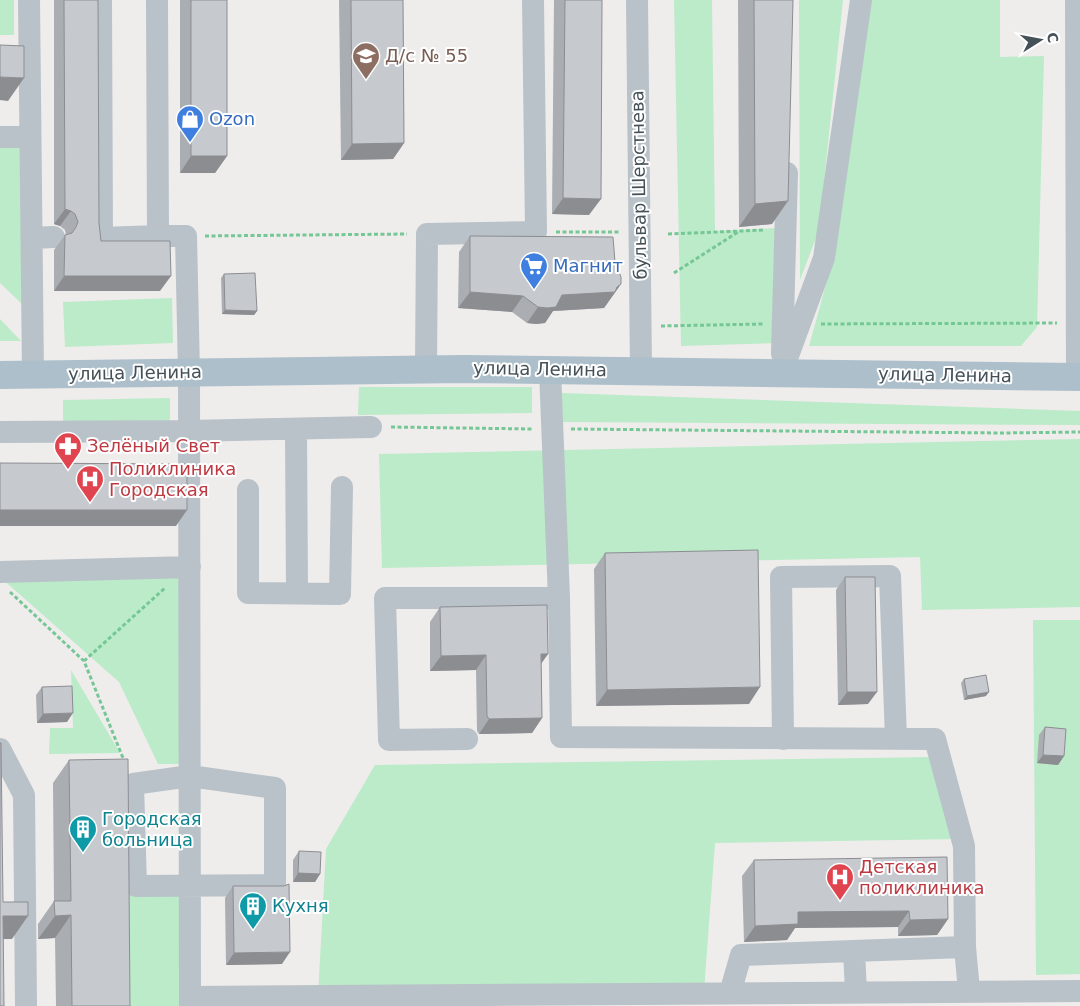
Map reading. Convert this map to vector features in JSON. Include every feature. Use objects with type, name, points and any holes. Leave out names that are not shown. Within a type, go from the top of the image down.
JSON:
[{"type":"main road","name":"улица Ленина","points":[[0,376],[426,369],[641,370],[1079,377]]},
{"type":"street","points":[[29,0],[20,47],[30,137],[33,375]]},
{"type":"street","points":[[101,0],[96,237],[186,236],[189,373],[190,1001],[442,1000],[856,992],[973,996],[1080,991]]},
{"type":"street","points":[[157,0],[158,236]]},
{"type":"street","points":[[426,369],[427,234],[536,232],[533,0]]},
{"type":"street","name":"бульвар Шерстнева","points":[[637,0],[641,370]]},
{"type":"street","points":[[791,324],[824,258],[861,0]]},
{"type":"street","points":[[1076,0],[1077,323],[1079,377]]},
{"type":"street","points":[[0,137],[30,137]]},
{"type":"street","points":[[782,372],[791,324],[785,230],[787,150]]},
{"type":"street","points":[[32,238],[54,237]]},
{"type":"street","points":[[550,370],[559,598],[560,737],[935,739],[964,846],[965,947],[973,996]]},
{"type":"street","points":[[0,432],[189,431],[371,427]]},
{"type":"street","points":[[296,429],[297,593]]},
{"type":"street","points":[[248,490],[248,593],[340,594],[342,487]]},
{"type":"street","points":[[4,581],[190,567]]},
{"type":"street","points":[[783,739],[781,577],[890,576],[896,739]]},
{"type":"street","points":[[468,739],[389,740],[385,598],[559,598]]},
{"type":"street","points":[[0,749],[24,795],[26,1006]]},
{"type":"street","points":[[190,776],[275,788],[275,885],[136,886],[133,784],[190,776]]},
{"type":"street","points":[[730,993],[741,955],[965,947]]},
{"type":"street","points":[[854,951],[856,992]]},
{"type":"path","points":[[668,234],[785,230]]},
{"type":"path","points":[[674,274],[739,231]]},
{"type":"path","points":[[536,232],[640,232]]},
{"type":"path","points":[[186,236],[427,234]]},
{"type":"path","points":[[640,327],[791,324],[1077,323]]},
{"type":"path","points":[[371,427],[1002,433],[1080,432]]},
{"type":"path","points":[[84,661],[190,567]]},
{"type":"path","points":[[4,581],[84,661],[133,784]]},
{"type":"green space","points":[[0,0],[14,0],[14,35],[0,35]]},
{"type":"green space","points":[[674,0],[712,0],[715,231],[777,228],[779,343],[681,346]]},
{"type":"green space","points":[[799,0],[843,0],[819,230],[800,280]]},
{"type":"green space","points":[[868,0],[1000,0],[1000,57],[1044,56],[1037,327],[1021,346],[809,346],[833,259]]},
{"type":"green space","points":[[0,144],[20,144],[22,304],[0,283]]},
{"type":"green space","points":[[172,298],[173,343],[65,347],[63,302]]},
{"type":"green space","points":[[0,319],[21,341],[0,341]]},
{"type":"green space","points":[[359,387],[532,387],[532,413],[358,415]]},
{"type":"green space","points":[[562,393],[1080,411],[1080,425],[561,422]]},
{"type":"green space","points":[[170,398],[170,422],[63,424],[63,400]]},
{"type":"green space","points":[[1080,439],[1080,607],[922,610],[920,557],[382,568],[379,454]]},
{"type":"green space","points":[[185,571],[186,764],[158,764],[119,682],[0,577]]},
{"type":"green space","points":[[1033,620],[1080,620],[1080,974],[1036,975]]},
{"type":"green space","points":[[71,670],[120,753],[49,754],[50,728],[73,728]]},
{"type":"green space","points":[[934,757],[956,839],[715,843],[704,991],[318,996],[326,849],[375,765]]},
{"type":"green space","points":[[122,886],[186,887],[186,1006],[122,1006]]},
{"type":"building","points":[[64,0],[98,0],[99,223],[101,241],[170,241],[171,276],[64,276],[65,235],[72,233],[78,222],[75,214],[65,209]]},
{"type":"building","points":[[191,0],[227,0],[227,156],[191,156]]},
{"type":"building","name":"Д/с № 55","points":[[351,0],[403,0],[404,143],[352,144]]},
{"type":"building","points":[[565,0],[602,0],[601,199],[563,198]]},
{"type":"building","points":[[754,0],[793,0],[788,201],[755,204]]},
{"type":"building","points":[[0,45],[24,46],[24,78],[0,77]]},
{"type":"building","name":"Магнит","points":[[470,236],[613,237],[615,262],[621,277],[621,284],[615,292],[562,295],[556,307],[547,308],[538,307],[523,296],[470,292]]},
{"type":"building","points":[[255,273],[257,311],[225,310],[224,274]]},
{"type":"building","name":"Поликлиника Городская","points":[[0,463],[187,464],[187,510],[0,510]]},
{"type":"building","points":[[758,550],[760,687],[607,690],[605,553]]},
{"type":"building","points":[[845,577],[875,577],[877,692],[847,692]]},
{"type":"building","points":[[547,605],[548,654],[541,654],[542,718],[489,719],[487,716],[486,655],[441,656],[440,607]]},
{"type":"building","points":[[986,675],[989,692],[967,696],[964,679]]},
{"type":"building","points":[[72,686],[73,713],[43,714],[42,687]]},
{"type":"building","points":[[1045,727],[1066,729],[1064,756],[1043,755]]},
{"type":"building","points":[[0,743],[3,902],[28,902],[28,916],[3,916],[4,1006],[0,1006]]},
{"type":"building","name":"Городская больница","points":[[128,759],[130,1006],[72,1006],[71,915],[55,916],[54,901],[71,901],[69,760]]},
{"type":"building","points":[[299,851],[321,852],[320,874],[298,873]]},
{"type":"building","name":"Детская поликлиника","points":[[947,857],[948,919],[910,920],[909,911],[798,912],[798,924],[755,926],[754,860]]},
{"type":"building","name":"Кухня","points":[[289,884],[290,952],[234,953],[233,886],[284,886]]},
{"type":"place","name":"Д/с № 55","points":[[366,80]]},
{"type":"place","name":"Ozon","points":[[190,143]]},
{"type":"place","name":"Магнит","points":[[534,290]]},
{"type":"place","name":"Зелёный Свет","points":[[68,470]]},
{"type":"place","name":"Поликлиника Городская","points":[[90,503]]},
{"type":"place","name":"Городская больница","points":[[83,853]]},
{"type":"place","name":"Детская поликлиника","points":[[840,901]]},
{"type":"place","name":"Кухня","points":[[253,930]]}]
